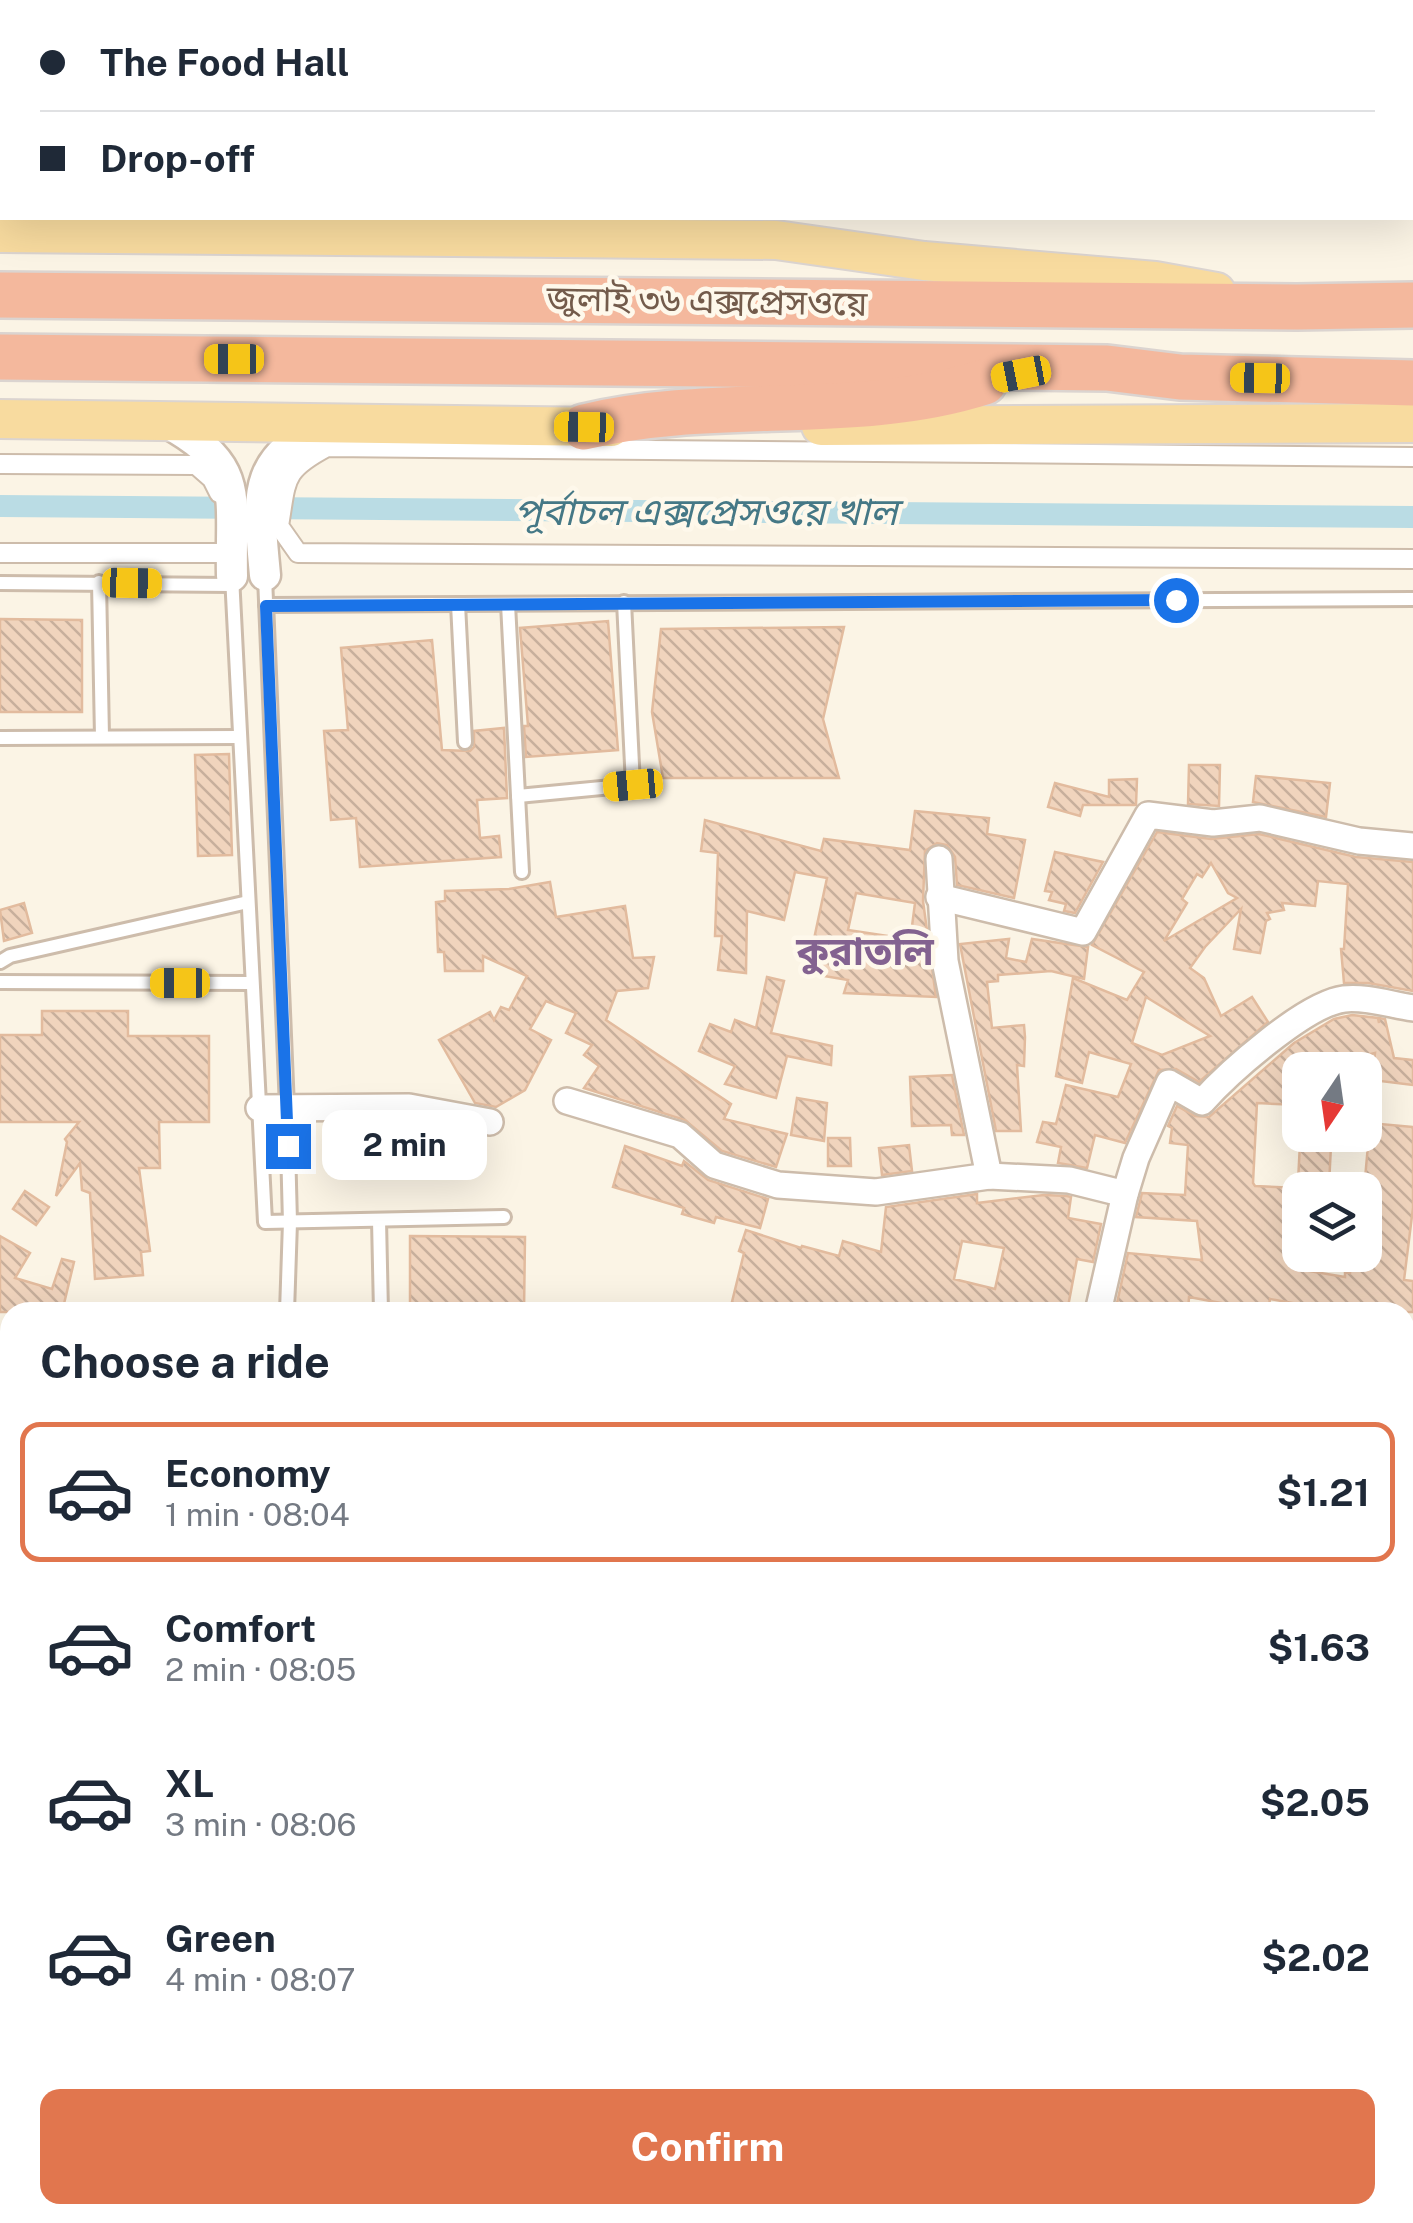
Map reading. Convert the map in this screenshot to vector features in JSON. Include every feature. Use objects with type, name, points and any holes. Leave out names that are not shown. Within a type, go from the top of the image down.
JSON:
[{"type":"highway","name":"জুলাই ৩৬ এক্সপ্রেসওয়ে","points":[[0,294],[1413,305]]},
{"type":"highway","points":[[1108,368],[1221,355],[1413,355]]},
{"type":"highway","name":"জুলাই ৩৬ এক্সপ্রেসওয়ে","points":[[0,357],[1108,368]]},
{"type":"highway","points":[[584,427],[659,413],[915,399],[1049,368]]},
{"type":"highway","points":[[1108,368],[1180,377],[1413,382]]},
{"type":"main road","points":[[0,233],[661,225],[924,262],[1155,281],[1297,307]]},
{"type":"main road","points":[[0,419],[584,427],[1413,422]]},
{"type":"street","points":[[0,553],[229,567],[228,481],[223,467],[203,457],[164,420]]},
{"type":"street","points":[[341,421],[312,432],[285,464],[279,526],[298,553],[1413,559]]},
{"type":"street","points":[[265,574],[262,490],[266,474],[327,447],[1413,456]]},
{"type":"street","points":[[0,464],[203,457]]},
{"type":"street","points":[[939,897],[1083,932],[1148,815],[1213,822],[1260,818],[1359,840],[1413,846]]},
{"type":"street","points":[[938,860],[944,961],[989,1176]]},
{"type":"street","points":[[1100,1302],[1136,1158],[1169,1083],[1202,1102],[1230,1070],[1325,1005],[1346,998],[1413,1008]]},
{"type":"street","points":[[568,1101],[680,1135],[714,1165],[778,1185],[876,1192],[989,1176],[1069,1180],[1125,1194]]},
{"type":"street","points":[[259,1108],[408,1107],[490,1122]]},
{"type":"lane","points":[[0,583],[99,582],[229,567],[265,1222],[504,1217]]},
{"type":"lane","points":[[265,574],[287,1108],[290,1222],[286,1302]]},
{"type":"lane","points":[[99,582],[102,738]]},
{"type":"lane","points":[[266,606],[1413,599]]},
{"type":"lane","points":[[518,796],[633,785],[624,602]]},
{"type":"lane","points":[[458,604],[465,742]]},
{"type":"lane","points":[[508,604],[522,872]]},
{"type":"lane","points":[[0,738],[240,737]]},
{"type":"lane","points":[[0,962],[10,956],[248,902]]},
{"type":"lane","points":[[0,982],[252,983]]},
{"type":"lane","points":[[379,1220],[381,1302]]},
{"type":"building","points":[[0,619],[82,620],[82,712],[0,712]]},
{"type":"building","points":[[608,621],[618,750],[526,757],[524,726],[528,726],[520,628]]},
{"type":"building","points":[[844,627],[823,719],[839,778],[663,778],[652,712],[661,629]]},
{"type":"building","points":[[432,640],[442,750],[470,751],[474,747],[474,731],[504,728],[507,798],[477,800],[480,838],[499,836],[501,857],[360,867],[356,818],[331,820],[324,731],[348,730],[341,648]]},
{"type":"building","points":[[229,754],[232,855],[198,856],[195,755]]},
{"type":"building","points":[[1189,765],[1220,765],[1219,806],[1188,804]]},
{"type":"building","points":[[1256,776],[1330,783],[1326,817],[1253,802]]},
{"type":"building","points":[[1137,779],[1136,805],[1083,805],[1080,816],[1048,807],[1055,783],[1109,797],[1109,780]]},
{"type":"building","points":[[915,811],[989,818],[987,834],[1025,840],[1014,898],[957,885],[955,857],[947,845],[937,843],[925,851],[923,901],[936,997],[844,993],[848,980],[818,975],[823,941],[814,939],[827,878],[795,872],[784,920],[747,911],[746,973],[718,970],[722,936],[715,936],[718,853],[701,851],[705,820],[821,851],[824,839],[910,850]],"holes":[[[856,893],[915,903],[911,934],[901,933],[901,938],[848,930]]]},
{"type":"building","points":[[1157,832],[1211,839],[1259,834],[1356,857],[1413,862],[1413,991],[1344,983],[1341,949],[1348,884],[1318,881],[1315,906],[1282,903],[1284,910],[1267,913],[1270,919],[1266,921],[1260,953],[1234,949],[1241,909],[1190,968],[1204,978],[1221,1016],[1252,997],[1268,1022],[1199,1082],[1176,1069],[1159,1070],[1125,1143],[1095,1135],[1087,1168],[1058,1163],[1061,1147],[1037,1142],[1043,1122],[1056,1124],[1066,1085],[1118,1097],[1131,1064],[1089,1052],[1082,1083],[1056,1076],[1073,978],[1127,1000],[1144,972],[1092,945]],"holes":[[[1211,863],[1228,893],[1237,898],[1164,941],[1187,903],[1182,899],[1197,874],[1202,877]],[[1146,997],[1210,1036],[1162,1055],[1132,1043]]]},
{"type":"building","points":[[1055,852],[1103,862],[1075,913],[1064,911],[1066,904],[1049,900],[1052,892],[1045,891]]},
{"type":"building","points":[[550,882],[556,917],[625,906],[633,958],[654,957],[648,988],[617,991],[606,1020],[731,1104],[724,1119],[787,1134],[776,1167],[722,1151],[685,1120],[584,1088],[599,1066],[584,1055],[592,1045],[566,1033],[576,1013],[546,1001],[530,1029],[551,1040],[525,1090],[496,1107],[475,1103],[439,1040],[490,1012],[494,1020],[501,1007],[509,1010],[527,976],[483,956],[483,971],[445,971],[444,952],[438,952],[436,902],[445,901],[445,891],[509,889]]},
{"type":"building","points":[[24,903],[32,933],[4,941],[0,910]]},
{"type":"building","points":[[1009,939],[1006,958],[1026,962],[1032,939],[1088,947],[1084,979],[1051,971],[998,975],[998,981],[987,982],[992,1028],[1024,1025],[1025,1037],[1024,1066],[1017,1065],[1021,1131],[996,1131],[960,944]]},
{"type":"building","points":[[767,977],[784,981],[771,1033],[832,1046],[831,1065],[787,1056],[776,1098],[725,1084],[735,1066],[699,1051],[710,1024],[731,1032],[735,1020],[756,1028]]},
{"type":"building","points":[[42,1011],[128,1011],[128,1036],[209,1036],[209,1122],[159,1122],[160,1168],[139,1168],[150,1251],[141,1252],[143,1275],[95,1279],[90,1193],[82,1190],[80,1163],[56,1196],[65,1139],[79,1122],[0,1122],[0,1035],[42,1035]]},
{"type":"building","points":[[1352,1015],[1378,1018],[1379,1023],[1379,1018],[1385,1019],[1394,1058],[1413,1060],[1413,1085],[1382,1081],[1382,1052],[1284,1052],[1334,1019]]},
{"type":"building","points":[[1282,1053],[1282,1104],[1257,1103],[1253,1183],[1282,1187],[1282,1272],[1345,1277],[1345,1272],[1382,1272],[1382,1172],[1366,1172],[1367,1152],[1382,1152],[1382,1124],[1413,1127],[1413,1208],[1404,1280],[1413,1281],[1413,1302],[1216,1302],[1189,1297],[1189,1302],[1117,1302],[1128,1253],[1202,1260],[1197,1221],[1136,1217],[1142,1193],[1185,1195],[1188,1145],[1170,1143],[1172,1128],[1168,1126],[1177,1106],[1195,1116],[1209,1117]]},
{"type":"building","points":[[952,1075],[964,1135],[952,1135],[951,1125],[912,1126],[910,1077]]},
{"type":"building","points":[[797,1098],[827,1103],[824,1141],[791,1135]]},
{"type":"building","points":[[828,1138],[850,1138],[851,1166],[828,1166]]},
{"type":"building","points":[[909,1145],[912,1171],[882,1175],[879,1148]]},
{"type":"building","points":[[625,1146],[682,1166],[684,1161],[708,1180],[768,1199],[760,1228],[716,1217],[714,1223],[682,1214],[684,1208],[613,1187]]},
{"type":"building","points":[[1300,1152],[1331,1152],[1330,1172],[1299,1172]]},
{"type":"building","points":[[25,1191],[49,1207],[36,1225],[13,1209]]},
{"type":"building","points":[[977,1194],[977,1203],[1067,1196],[1071,1197],[1068,1218],[1101,1224],[1093,1262],[1077,1259],[1069,1302],[732,1302],[746,1230],[839,1256],[843,1241],[881,1252],[886,1207]],"holes":[[[962,1241],[1004,1248],[995,1289],[954,1279]]]},
{"type":"building","points":[[0,1236],[30,1253],[15,1278],[52,1289],[62,1259],[74,1262],[64,1302],[0,1302]]},
{"type":"building","points":[[410,1236],[525,1237],[524,1302],[410,1302]]},
{"type":"waterway","name":"পূর্বাচল এক্সপ্রেসওয়ে খাল","points":[[0,506],[1413,517]]},
{"type":"district","name":"কুরাতলি","points":[[865,951]]},
{"type":"route","points":[[288,1146],[266,606],[1176,600]]}]
